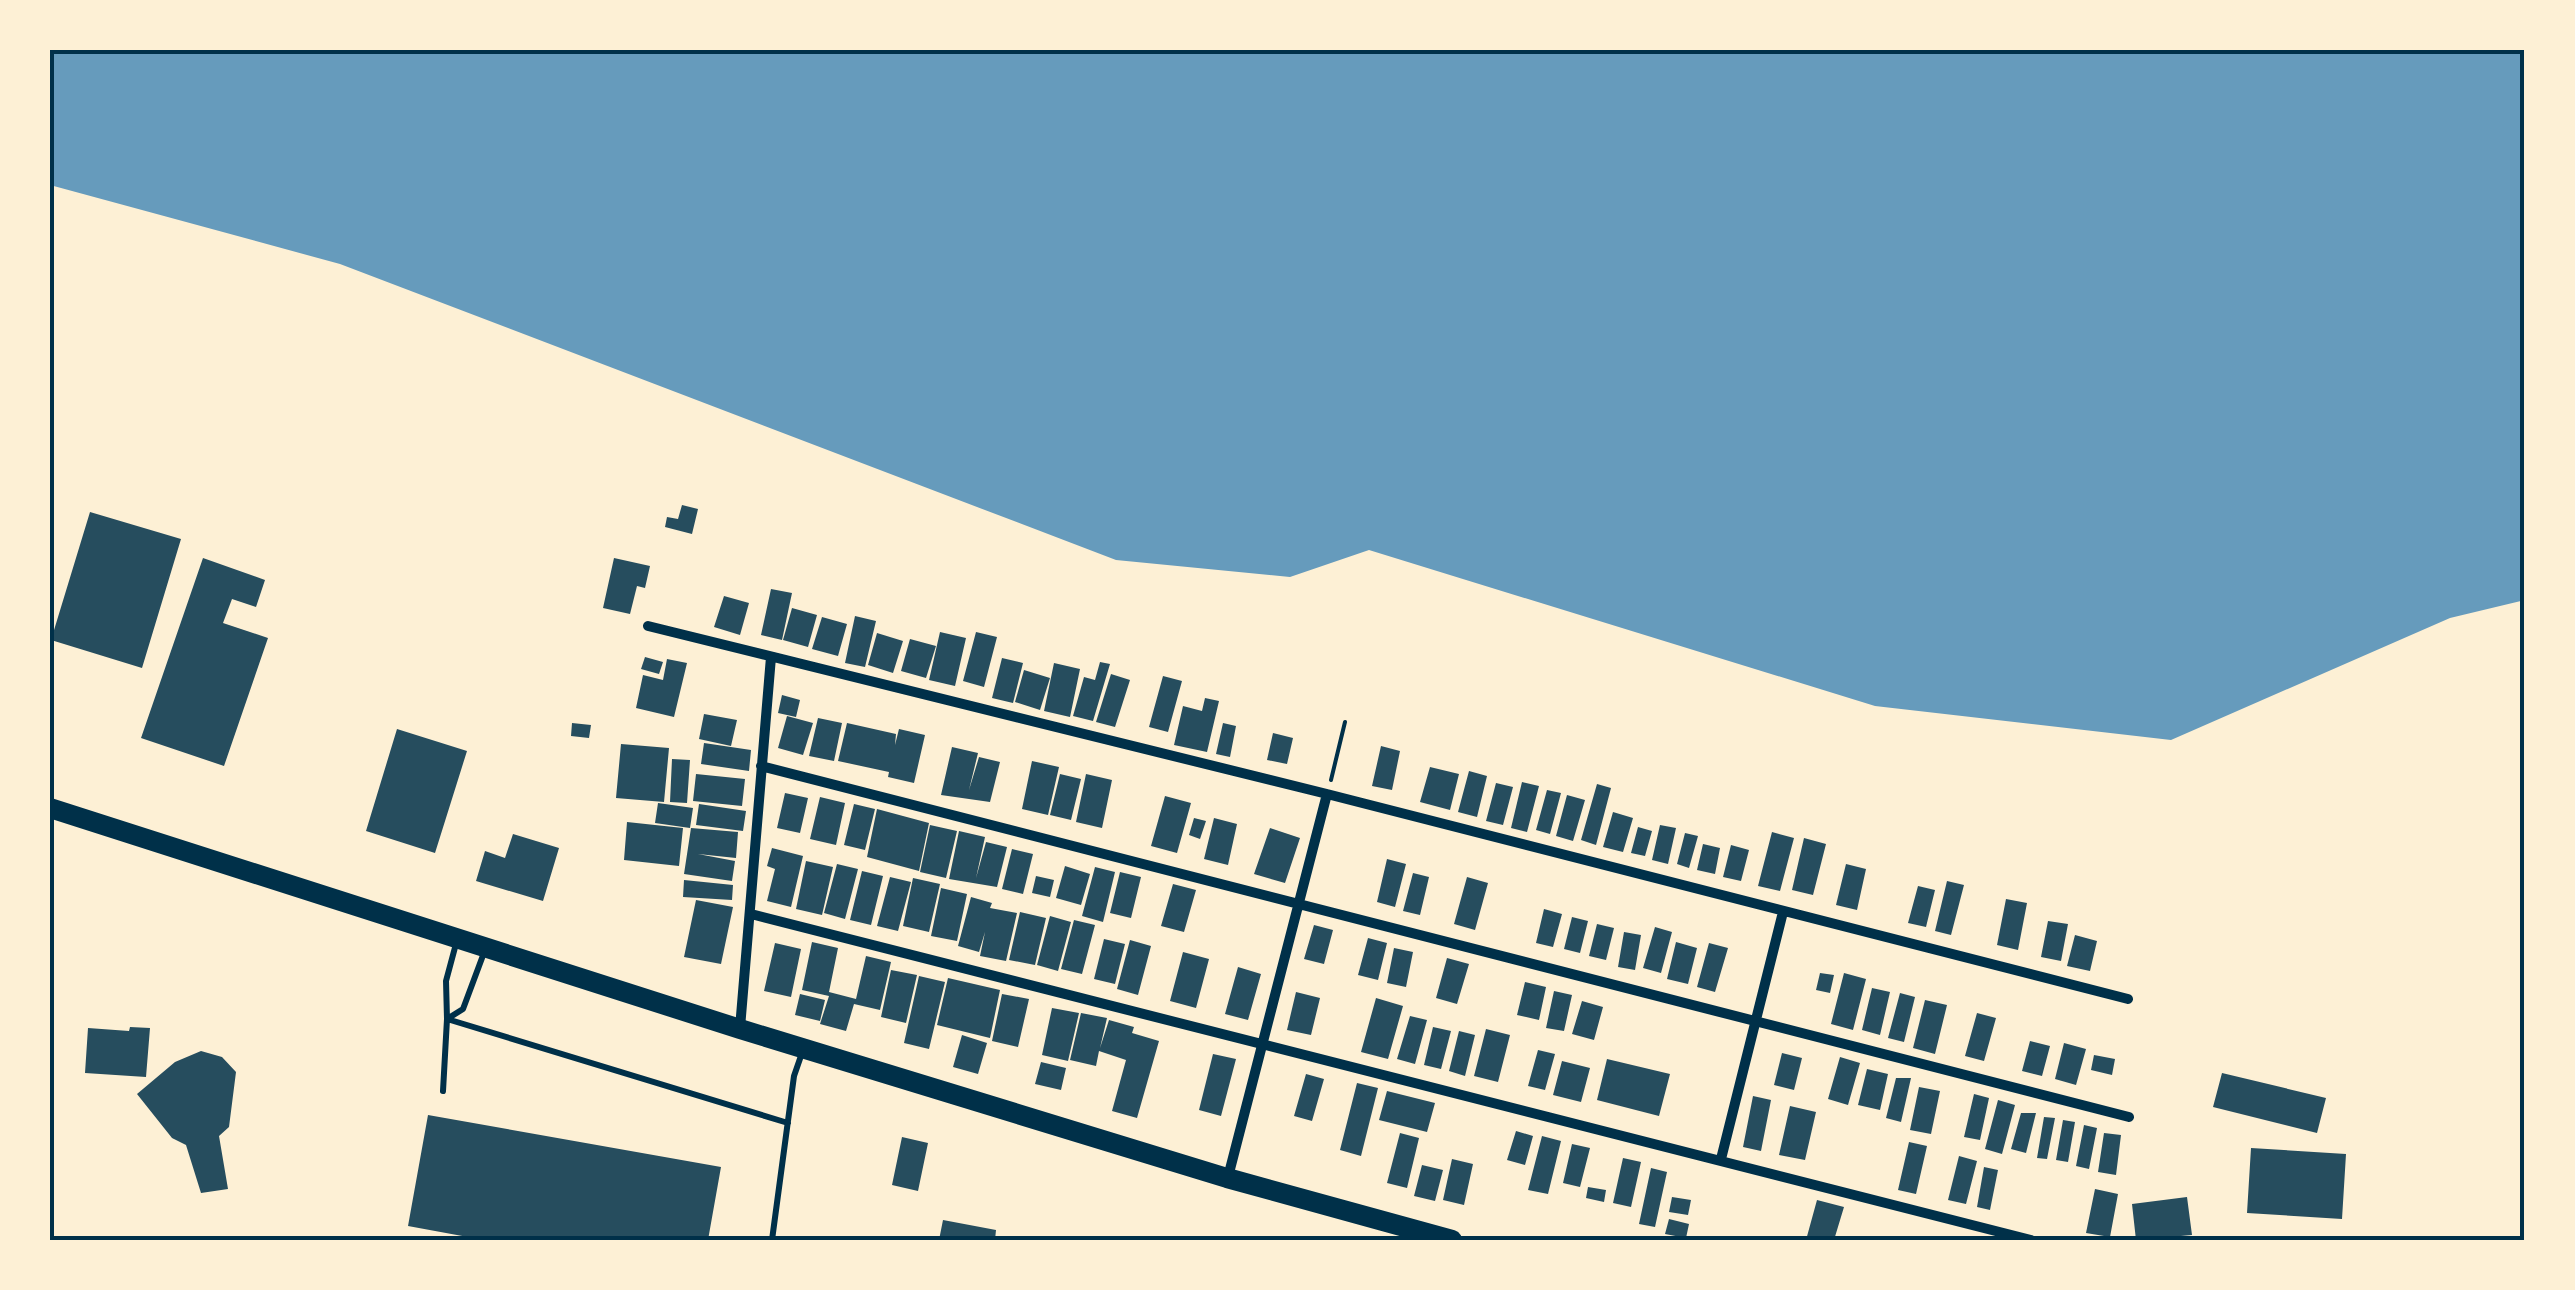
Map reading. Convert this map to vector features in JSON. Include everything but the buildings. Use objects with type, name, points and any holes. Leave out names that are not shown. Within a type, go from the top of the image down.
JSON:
[{"type":"main road","points":[[50,808],[740,1029],[1227,1178],[1452,1240]]},
{"type":"street","points":[[648,626],[1327,794],[2128,999]]},
{"type":"street","points":[[740,1029],[771,657]]},
{"type":"street","points":[[760,766],[2128,1117]]},
{"type":"street","points":[[1227,1178],[1327,794]]},
{"type":"street","points":[[1721,1160],[1783,912]]},
{"type":"street","points":[[751,914],[2032,1240]]},
{"type":"lane","points":[[443,1092],[446,981],[458,939]]},
{"type":"lane","points":[[447,1019],[464,1009],[486,948]]},
{"type":"lane","points":[[447,1019],[788,1123]]},
{"type":"lane","points":[[772,1240],[794,1076],[803,1048]]},
{"type":"path","points":[[1327,794],[1346,722]]},
{"type":"water","points":[[50,50],[2525,50],[2525,600],[2450,618],[2171,740],[1875,706],[1369,550],[1290,577],[1116,560],[340,264],[50,185]]}]
